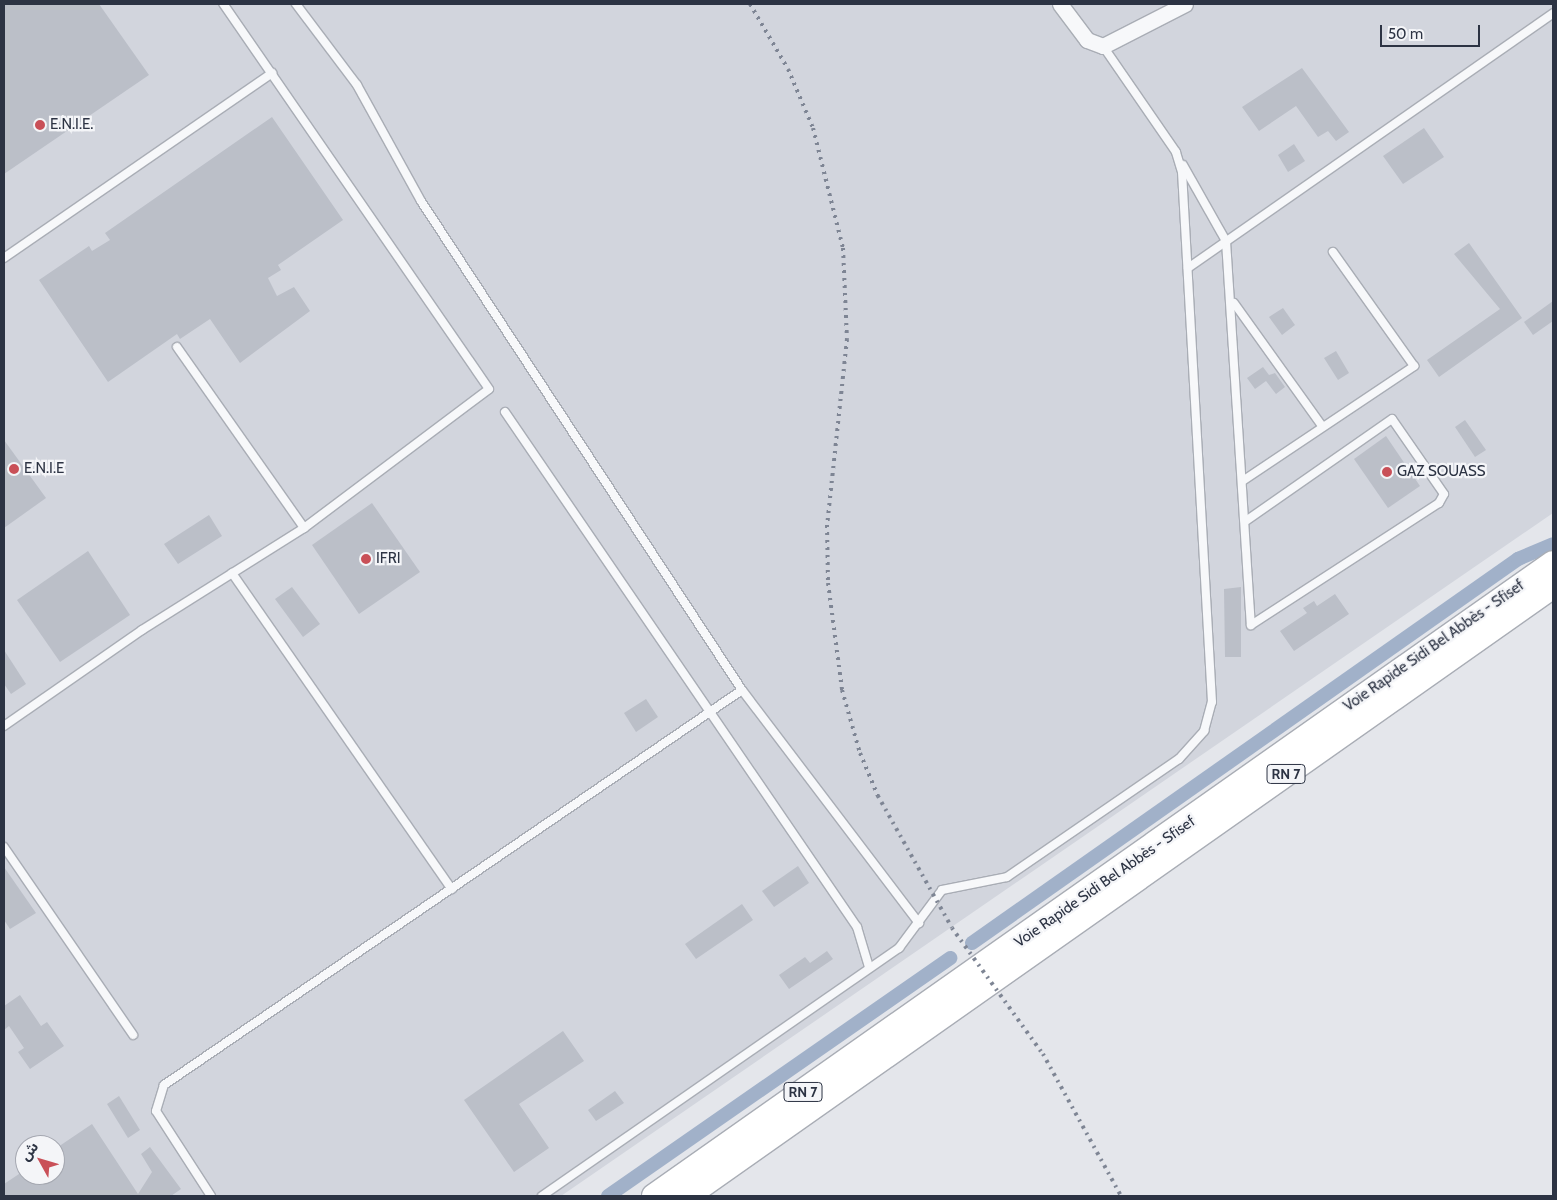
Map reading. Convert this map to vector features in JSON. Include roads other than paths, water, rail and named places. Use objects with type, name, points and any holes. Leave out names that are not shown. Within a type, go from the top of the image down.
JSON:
[{"type":"highway","name":"Voie Rapide Sidi Bel Abbès - Sfisef","points":[[654,1196],[1553,563]]},
{"type":"highway","name":"Voie Rapide Sidi Bel Abbès - Sfisef","points":[[687,1196],[1553,586]]},
{"type":"street","points":[[1060,4],[1087,40],[1103,46],[1181,5]]},
{"type":"lane","points":[[4,726],[232,573],[304,528],[489,389],[223,4]]},
{"type":"lane","points":[[296,4],[357,85],[421,201],[742,690],[919,923]]},
{"type":"lane","points":[[1188,268],[1553,13]]},
{"type":"lane","points":[[1103,46],[1176,152],[1226,240],[1234,304],[1250,620],[1255,626],[1439,503],[1444,494],[1392,419],[1246,520]]},
{"type":"lane","points":[[4,258],[272,73]]},
{"type":"lane","points":[[542,1196],[869,966],[899,948],[942,890],[1007,877],[1179,759],[1204,731],[1212,702],[1182,172],[1176,152]]},
{"type":"lane","points":[[1244,480],[1414,366],[1333,252]]},
{"type":"lane","points":[[1234,304],[1322,426]]},
{"type":"lane","points":[[177,347],[304,528]]},
{"type":"lane","points":[[505,412],[857,927],[869,966]]},
{"type":"lane","points":[[232,573],[452,889]]},
{"type":"lane","points":[[211,1196],[156,1111],[164,1085],[742,690]]},
{"type":"lane","points":[[4,847],[133,1035]]},
{"type":"waterway","points":[[972,943],[1518,559],[1553,544]]},
{"type":"waterway","points":[[608,1196],[950,958]]},
{"type":"railway","points":[[750,4],[788,69],[813,128],[843,248],[847,339],[827,525],[828,583],[842,690],[860,753],[878,796],[952,928],[1043,1054],[1121,1196]]},
{"type":"place","name":"E.N.I.E.","points":[[40,125]]},
{"type":"place","name":"E.N.I.E","points":[[14,469]]},
{"type":"place","name":"GAZ SOUASS","points":[[1387,472]]},
{"type":"place","name":"IFRI","points":[[366,559]]}]
